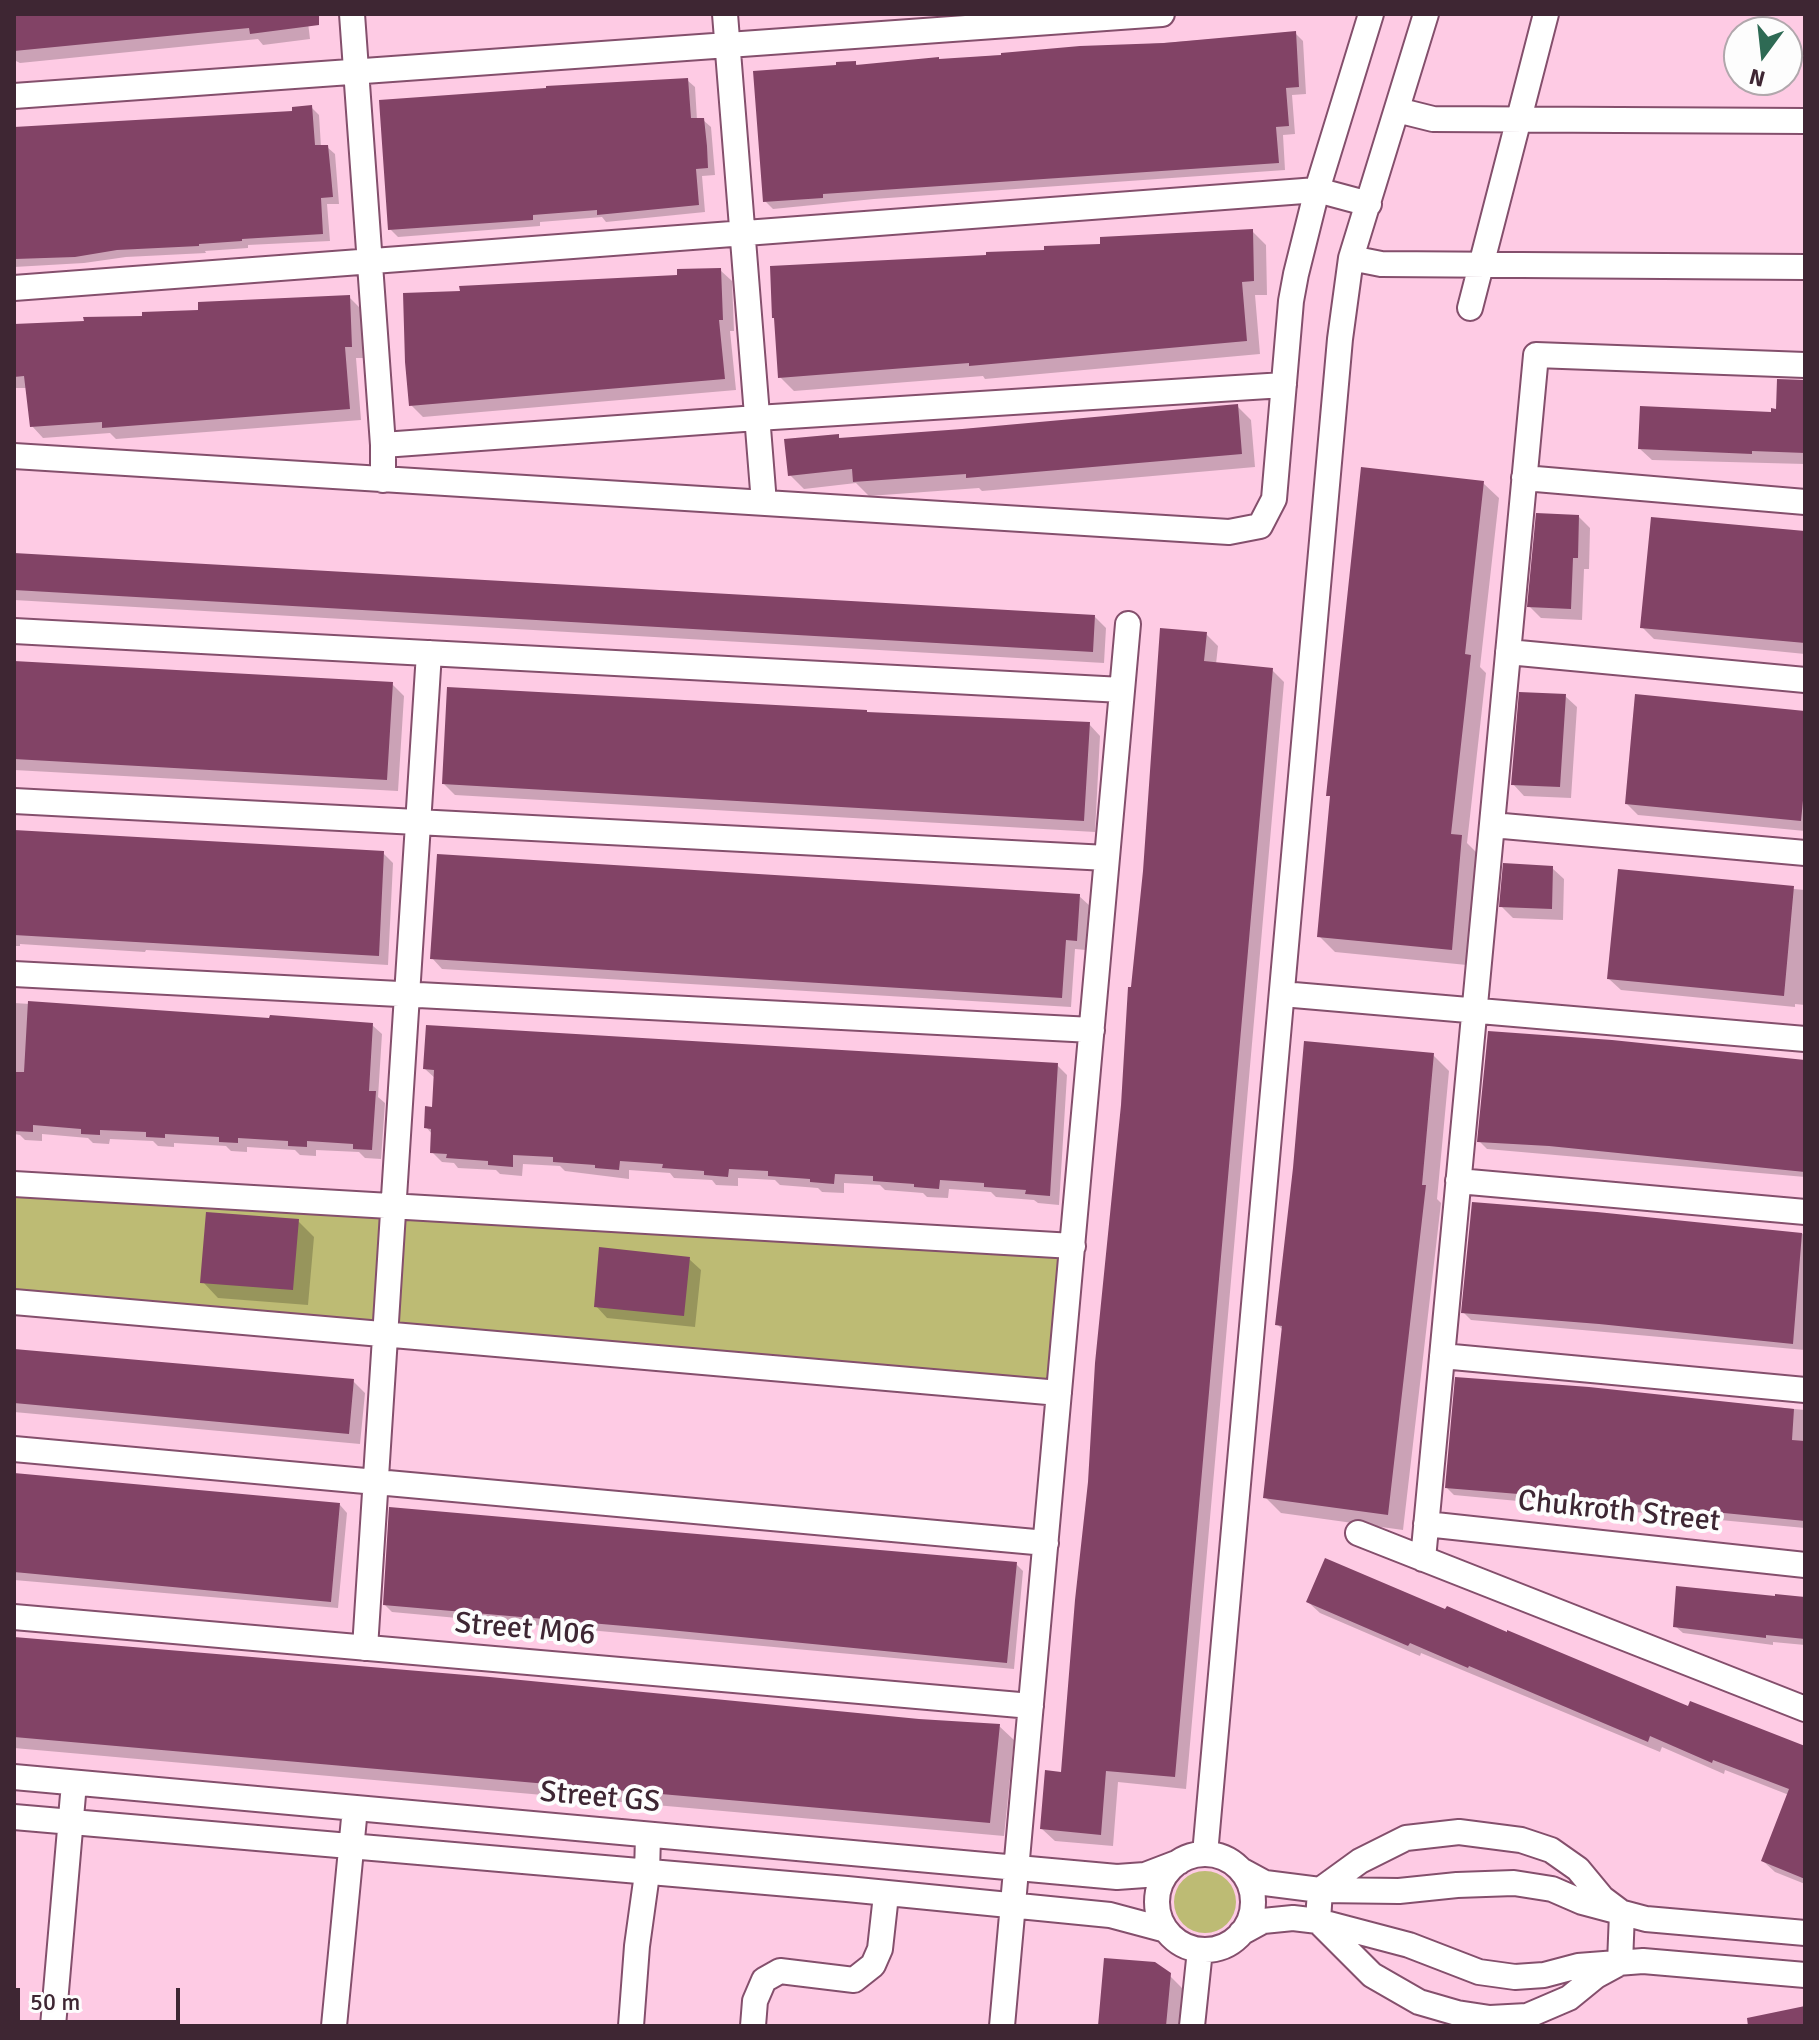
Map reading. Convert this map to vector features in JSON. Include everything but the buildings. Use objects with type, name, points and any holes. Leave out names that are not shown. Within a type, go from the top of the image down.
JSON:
[{"type":"street","points":[[352,14],[383,480]]},
{"type":"street","points":[[725,14],[764,503]]},
{"type":"street","points":[[14,96],[1162,14]]},
{"type":"street","points":[[14,456],[1229,532],[1260,526],[1274,499],[1291,301],[1317,190],[1371,14]]},
{"type":"street","points":[[1205,1854],[1340,339],[1351,258],[1426,14]]},
{"type":"street","points":[[1470,308],[1546,14]]},
{"type":"street","points":[[1397,110],[1433,119],[1805,121]]},
{"type":"street","points":[[14,288],[1317,190],[1369,204]]},
{"type":"street","points":[[1351,258],[1381,264],[1805,267]]},
{"type":"street","points":[[1423,1559],[1536,355],[1805,365]]},
{"type":"street","points":[[383,445],[1284,385]]},
{"type":"street","points":[[1524,478],[1805,502]]},
{"type":"street","points":[[1002,2026],[1128,624]]},
{"type":"street","points":[[14,631],[1122,690]]},
{"type":"street","points":[[1508,652],[1805,680]]},
{"type":"street","points":[[365,1648],[429,653]]},
{"type":"street","points":[[14,801],[1107,858]]},
{"type":"street","points":[[1492,825],[1805,853]]},
{"type":"street","points":[[14,974],[1092,1030]]},
{"type":"street","points":[[1282,994],[1805,1039]]},
{"type":"street","points":[[1458,1181],[1805,1212]]},
{"type":"street","points":[[14,1184],[1073,1246]]},
{"type":"street","points":[[14,1302],[1059,1393]]},
{"type":"street","points":[[1442,1356],[1805,1390]]},
{"type":"street","points":[[14,1449],[1046,1543]]},
{"type":"street","name":"Chukroth Street","points":[[1426,1524],[1805,1565]]},
{"type":"street","points":[[1358,1533],[1805,1709]]},
{"type":"street","name":"Street M06","points":[[14,1617],[1031,1706]]},
{"type":"street","name":"Street GS","points":[[14,1777],[1117,1877],[1145,1875],[1179,1862]]},
{"type":"street","points":[[53,2026],[74,1783]]},
{"type":"street","points":[[334,2026],[355,1808]]},
{"type":"street","points":[[14,1817],[847,1889],[1110,1915],[1166,1930]]},
{"type":"street","points":[[1320,1890],[1360,1861],[1406,1838],[1459,1832],[1521,1840],[1551,1850],[1578,1869],[1602,1898],[1622,1913]]},
{"type":"street","points":[[631,2026],[637,1946],[647,1874],[648,1835]]},
{"type":"street","points":[[847,1889],[851,1853]]},
{"type":"street","points":[[1805,1933],[1646,1919],[1552,1889],[1514,1883],[1399,1891],[1320,1890],[1265,1883],[1231,1862],[1205,1854],[1179,1862],[1161,1882],[1157,1895],[1157,1909],[1166,1930],[1181,1943],[1200,1950],[1223,1946],[1263,1921],[1293,1918],[1318,1921],[1409,1945],[1479,1972],[1515,1977],[1544,1975],[1578,1966],[1643,1961],[1805,1975]]},
{"type":"street","points":[[1241,1870],[1249,1882],[1252,1895],[1249,1922],[1241,1933]]},
{"type":"street","points":[[1320,1890],[1318,1921],[1372,1975],[1419,2002],[1457,2013],[1490,2018],[1527,2016],[1569,1998],[1596,1976],[1620,1963]]},
{"type":"street","points":[[753,2026],[755,2001],[764,1980],[780,1971],[854,1980],[873,1965],[880,1949],[886,1895]]},
{"type":"street","points":[[1620,1963],[1622,1913]]},
{"type":"street","points":[[1192,2026],[1200,1950]]},
{"type":"shaded area","points":[[14,1184],[1073,1246],[1059,1393],[14,1302]]},
{"type":"shaded area","points":[[1205,1871],[1217,1873],[1227,1880],[1234,1890],[1234,1914],[1227,1924],[1217,1931],[1205,1933],[1193,1931],[1183,1924],[1176,1914],[1174,1902],[1176,1890],[1183,1880],[1193,1873]]}]
